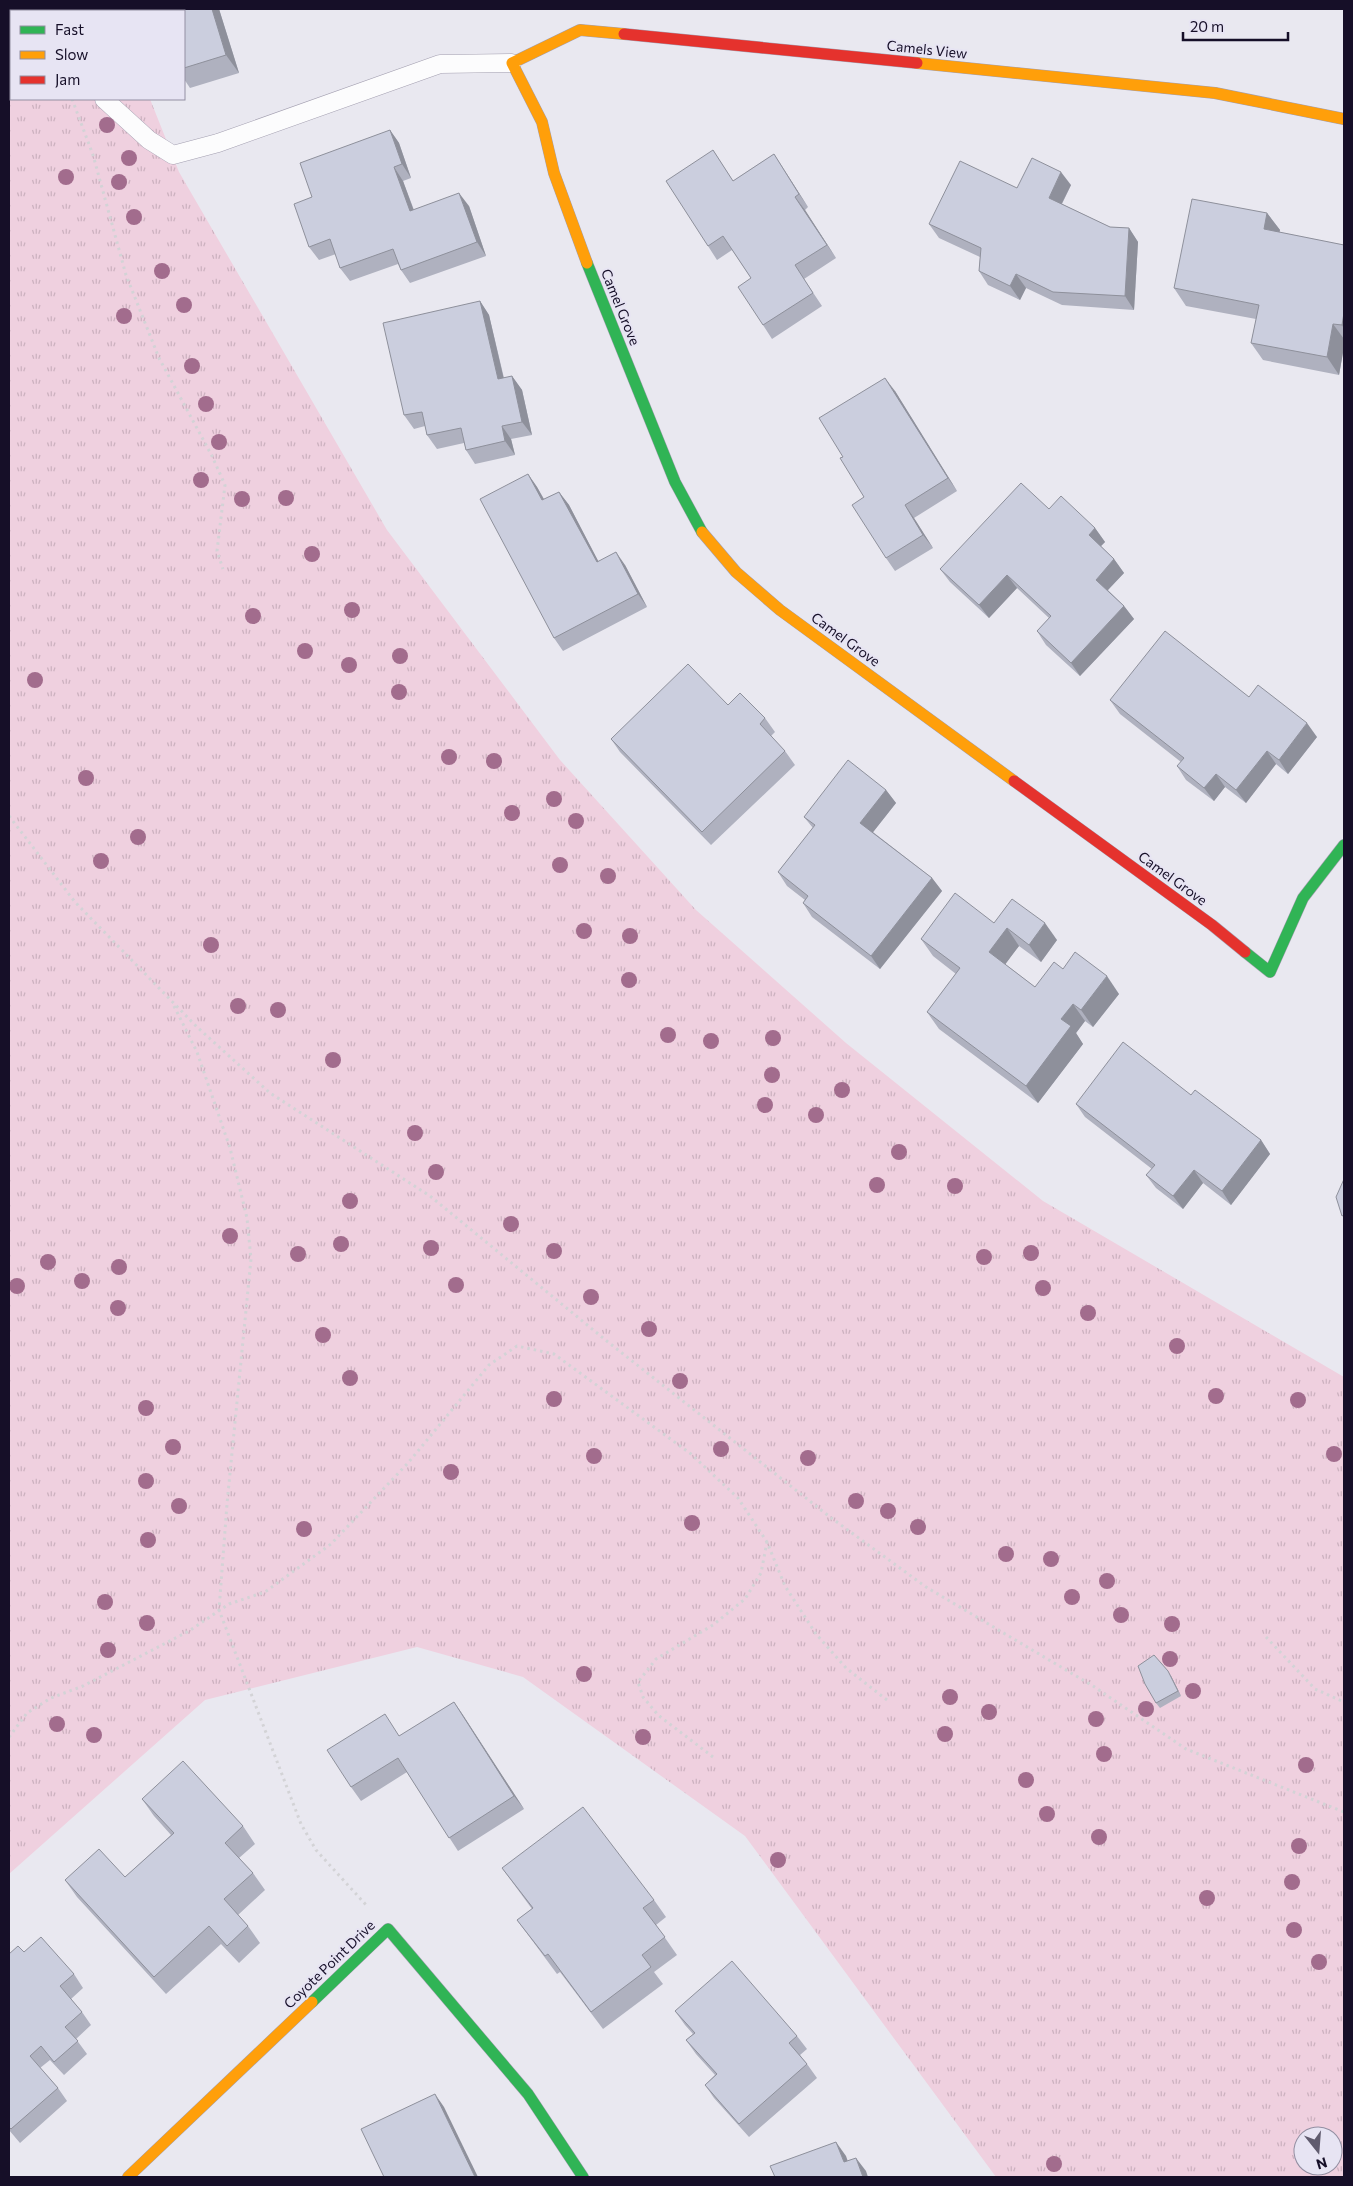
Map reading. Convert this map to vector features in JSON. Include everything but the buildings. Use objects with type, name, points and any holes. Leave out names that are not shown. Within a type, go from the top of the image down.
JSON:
[{"type":"street","name":"Camels View","points":[[512,63],[580,30],[1215,93],[1344,119]]},
{"type":"street","name":"Camel Grove","points":[[512,63],[542,122],[554,173],[568,215],[675,482],[701,530],[736,572],[780,610],[1212,925],[1270,972],[1303,898],[1344,845]]},
{"type":"street","name":"Coyote Point Drive","points":[[128,2177],[388,1929],[424,1975],[519,2083],[554,2130],[583,2177]]},
{"type":"lane","points":[[105,100],[149,140],[174,155],[218,142],[440,64],[512,63]]},
{"type":"path","points":[[72,100],[93,155],[126,275],[159,358],[212,456],[225,485],[217,551],[222,569]]},
{"type":"path","points":[[9,816],[75,902],[197,1027],[270,1093],[430,1196],[608,1342],[822,1511],[926,1587],[1093,1686],[1186,1749],[1344,1812]]},
{"type":"path","points":[[172,1001],[197,1052],[230,1148],[247,1218],[251,1260],[219,1610],[301,1824],[316,1850],[388,1929]]},
{"type":"path","points":[[9,1736],[27,1712],[51,1698],[83,1686],[188,1632],[229,1604],[265,1592],[331,1544],[408,1463],[489,1365],[517,1346],[554,1354],[691,1454],[738,1498],[767,1542],[786,1586],[816,1634],[846,1668],[887,1700]]},
{"type":"path","points":[[713,1757],[658,1716],[643,1697],[638,1682],[656,1659],[713,1625],[745,1599],[761,1573],[767,1542]]},
{"type":"path","points":[[1266,1637],[1315,1689],[1344,1702]]},
{"type":"green space","points":[[9,9],[115,9],[10,10],[10,100],[150,100],[179,172],[387,530],[560,760],[696,910],[846,1043],[1043,1201],[1344,1377],[1344,2177],[996,2177],[745,1836],[523,1677],[417,1647],[205,1700],[9,1874]]},
{"type":"traffic: fast","points":[[587,263],[675,482],[702,532]]},
{"type":"traffic: fast","points":[[1245,952],[1270,972],[1303,898],[1344,845]]},
{"type":"traffic: fast","points":[[312,2002],[388,1929],[528,2094],[583,2177]]},
{"type":"traffic: slow","points":[[587,263],[554,173],[542,122],[512,63],[580,30],[624,34]]},
{"type":"traffic: slow","points":[[917,63],[1215,93],[1344,119]]},
{"type":"traffic: slow","points":[[702,532],[736,572],[780,610],[1014,781]]},
{"type":"traffic: slow","points":[[128,2177],[312,2002]]},
{"type":"traffic: jam","points":[[624,34],[917,63]]},
{"type":"traffic: jam","points":[[1014,781],[1212,925],[1245,952]]}]
